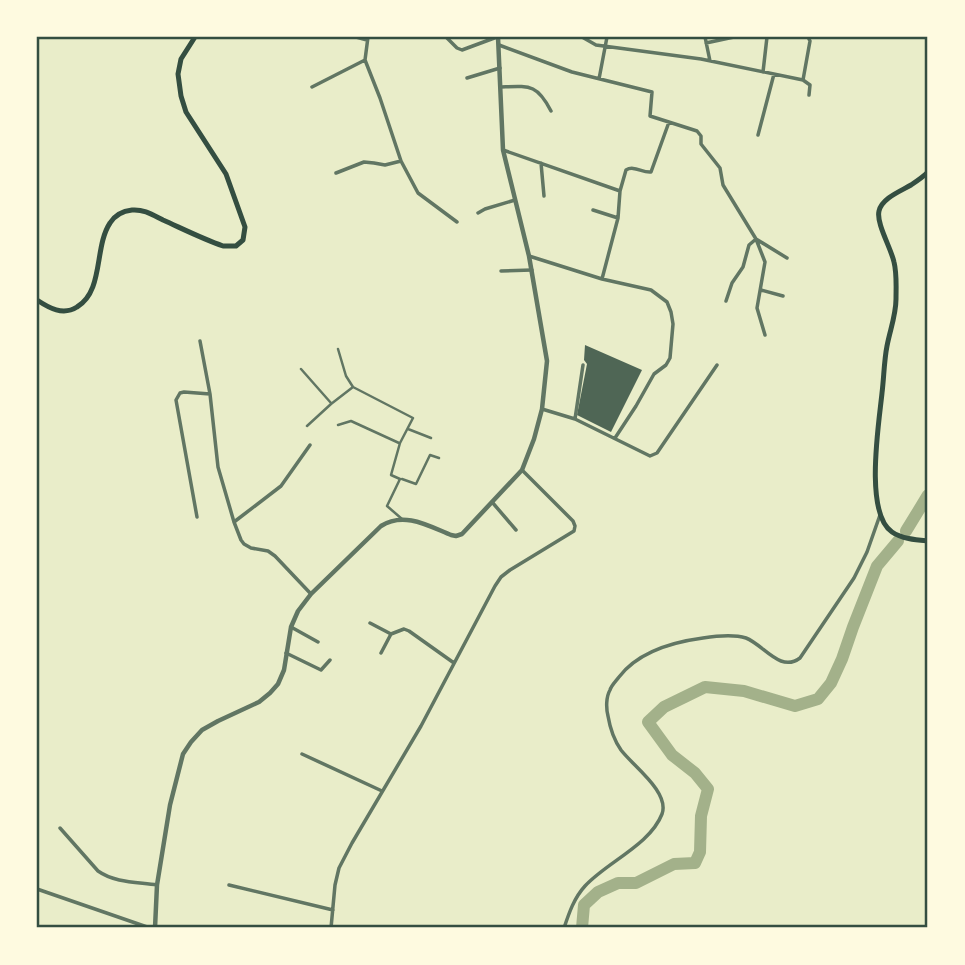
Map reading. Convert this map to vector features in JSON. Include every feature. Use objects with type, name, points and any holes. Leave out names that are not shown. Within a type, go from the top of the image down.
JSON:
[{"type":"main road","points":[[37,300],[64,311],[83,303],[92,290],[106,229],[116,216],[129,210],[146,212],[223,246],[236,246],[243,240],[245,227],[226,174],[186,112],[181,96],[178,74],[181,59],[195,37]]},
{"type":"main road","points":[[928,172],[914,184],[894,194],[879,212],[895,265],[896,303],[885,361],[875,464],[880,515],[887,526],[892,532],[911,539],[928,539]]},
{"type":"street","points":[[356,37],[368,38],[365,60],[401,161],[418,193],[457,222]]},
{"type":"street","points":[[37,889],[153,928],[170,805],[183,754],[191,742],[202,730],[259,702],[271,693],[284,670],[291,628],[298,611],[311,594],[381,526],[389,521],[402,519],[456,536],[466,531],[522,470],[542,409],[547,361],[532,270],[503,150],[499,45],[497,37],[462,50],[446,37]]},
{"type":"street","points":[[582,37],[596,45],[710,61],[803,80],[810,85],[809,95]]},
{"type":"street","points":[[599,79],[607,37]]},
{"type":"street","points":[[705,37],[710,61]]},
{"type":"street","points":[[706,43],[734,37]]},
{"type":"street","points":[[763,72],[766,37]]},
{"type":"street","points":[[803,80],[810,41],[808,37]]},
{"type":"street","points":[[499,45],[572,72],[652,92],[650,116],[697,131],[701,136],[701,144],[720,168],[723,185],[756,239],[765,262],[757,308],[765,335]]},
{"type":"street","points":[[312,87],[365,60]]},
{"type":"street","points":[[467,78],[500,68]]},
{"type":"street","points":[[758,135],[774,74]]},
{"type":"street","points":[[501,87],[533,88],[543,96],[551,111]]},
{"type":"street","points":[[602,279],[618,218],[625,173],[629,168],[648,172],[653,170],[669,122]]},
{"type":"street","points":[[503,150],[621,191]]},
{"type":"street","points":[[336,173],[364,162],[385,165],[401,161]]},
{"type":"street","points":[[541,163],[544,196]]},
{"type":"street","points":[[478,213],[515,200]]},
{"type":"street","points":[[593,210],[618,218]]},
{"type":"street","points":[[756,239],[787,258]]},
{"type":"street","points":[[726,301],[732,283],[743,267],[749,245],[756,239]]},
{"type":"street","points":[[529,256],[602,279],[641,287],[667,302],[673,324],[670,358],[666,365],[654,374],[615,438]]},
{"type":"street","points":[[501,271],[532,270]]},
{"type":"street","points":[[761,289],[783,296]]},
{"type":"street","points":[[201,341],[218,467],[241,540],[251,548],[268,551],[275,556],[311,594]]},
{"type":"street","points":[[338,349],[346,376],[353,387],[413,418],[400,443],[391,475],[416,484],[430,455],[439,458]]},
{"type":"street","points":[[575,419],[583,365]]},
{"type":"street","points":[[542,409],[575,419],[650,456],[657,453],[717,365]]},
{"type":"street","points":[[301,369],[331,404]]},
{"type":"street","points":[[307,426],[353,387]]},
{"type":"street","points":[[197,517],[176,400],[177,396],[184,392],[209,394]]},
{"type":"street","points":[[338,425],[351,421],[400,443]]},
{"type":"street","points":[[408,429],[431,438]]},
{"type":"street","points":[[234,522],[281,486],[310,445]]},
{"type":"street","points":[[331,928],[339,868],[421,726],[495,586],[510,570],[574,531],[573,521],[522,470]]},
{"type":"street","points":[[400,479],[387,506],[402,519]]},
{"type":"street","points":[[492,502],[516,530]]},
{"type":"street","points":[[564,928],[568,914],[584,887],[647,836],[663,813],[659,792],[621,749],[610,727],[606,708],[609,690],[624,670],[654,650],[701,638],[729,636],[745,638],[780,662],[794,662],[800,658],[854,578],[880,515]]},
{"type":"street","points":[[370,623],[391,634]]},
{"type":"street","points":[[291,628],[317,642]]},
{"type":"street","points":[[381,653],[391,634],[404,629],[454,663]]},
{"type":"street","points":[[286,653],[321,670],[330,660]]},
{"type":"street","points":[[302,754],[382,791]]},
{"type":"street","points":[[60,828],[105,876],[157,885]]},
{"type":"street","points":[[229,885],[333,909]]},
{"type":"building","points":[[585,345],[642,370],[611,432],[577,415],[587,364],[584,360]]},
{"type":"waterway","points":[[906,531],[928,495]]},
{"type":"waterway","points":[[582,928],[584,905],[598,892],[618,883],[636,883],[674,864],[695,863],[700,852],[701,816],[708,789],[695,773],[672,755],[648,722],[664,707],[705,687],[744,691],[795,706],[818,699],[831,683],[842,659],[877,566],[898,541]]}]
